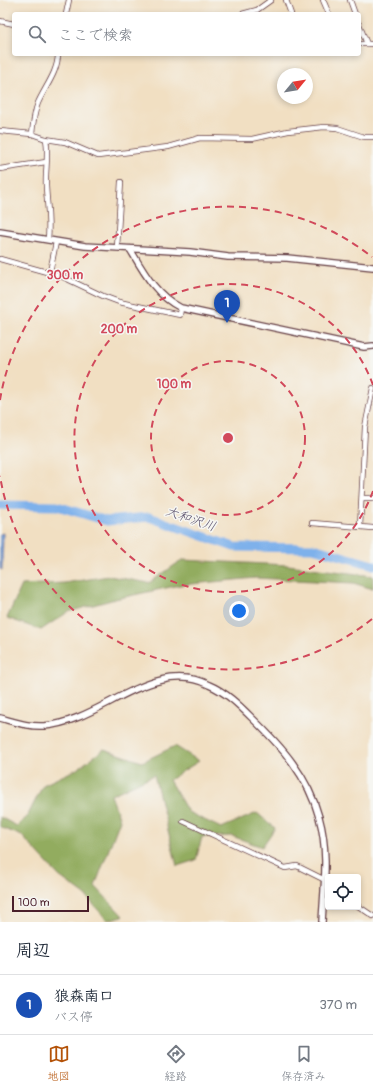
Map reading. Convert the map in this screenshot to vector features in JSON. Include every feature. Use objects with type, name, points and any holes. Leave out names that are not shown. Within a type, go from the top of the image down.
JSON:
[{"type":"street","points":[[66,12],[69,0]]},
{"type":"street","points":[[257,12],[271,0]]},
{"type":"street","points":[[286,0],[290,12]]},
{"type":"street","points":[[323,0],[328,12]]},
{"type":"street","points":[[350,0],[354,12]]},
{"type":"street","points":[[0,21],[12,24]]},
{"type":"street","points":[[361,29],[367,44]]},
{"type":"street","points":[[361,44],[373,44]]},
{"type":"street","points":[[32,134],[38,105],[58,64],[58,56]]},
{"type":"street","points":[[0,131],[32,134],[46,139],[65,142],[98,156],[168,147],[200,138],[252,139],[288,131],[324,127],[336,128],[364,137],[373,138]]},
{"type":"street","points":[[46,139],[48,148],[46,162],[46,186],[50,219],[48,240]]},
{"type":"street","points":[[0,169],[46,162]]},
{"type":"street","points":[[117,248],[121,182]]},
{"type":"street","points":[[0,232],[85,246],[190,252],[228,257],[287,258],[373,267]]},
{"type":"street","points":[[50,272],[56,242]]},
{"type":"street","points":[[130,249],[152,284],[181,308],[364,347],[373,346]]},
{"type":"street","points":[[0,259],[50,272],[119,302],[180,314],[181,308]]},
{"type":"street","points":[[360,527],[365,427],[371,406],[373,388]]},
{"type":"street","points":[[362,498],[373,498]]},
{"type":"street","points":[[312,523],[373,528]]},
{"type":"street","points":[[0,718],[31,726],[53,725],[72,719],[137,688],[162,680],[186,679],[209,685],[219,690],[248,715],[275,741],[296,765],[310,792],[319,817],[325,850],[325,874]]},
{"type":"street","points":[[183,821],[285,868],[297,866],[325,880]]},
{"type":"street","points":[[322,922],[325,907]]},
{"type":"street","points":[[361,908],[373,916]]},
{"type":"green space","points":[[182,560],[288,565],[373,576],[373,589],[353,583],[256,578],[180,585],[115,599],[68,612],[41,630],[7,618],[22,585],[64,583],[109,576],[149,583]]},
{"type":"green space","points":[[175,746],[199,761],[169,780],[188,812],[221,828],[257,813],[275,828],[262,847],[232,836],[202,837],[196,860],[177,866],[154,775],[111,795],[120,820],[95,886],[123,916],[107,920],[85,895],[59,876],[22,836],[0,827],[0,817],[17,826],[27,817],[43,785],[77,769],[104,749],[142,762]]},
{"type":"water","points":[[3,533],[2,570],[0,569],[0,534]]},
{"type":"waterway","name":"大和沢川","points":[[0,505],[57,506],[107,521],[149,517],[234,547],[313,548],[373,565]]},
{"type":"place","name":"狼森南口","points":[[227,323]]}]
